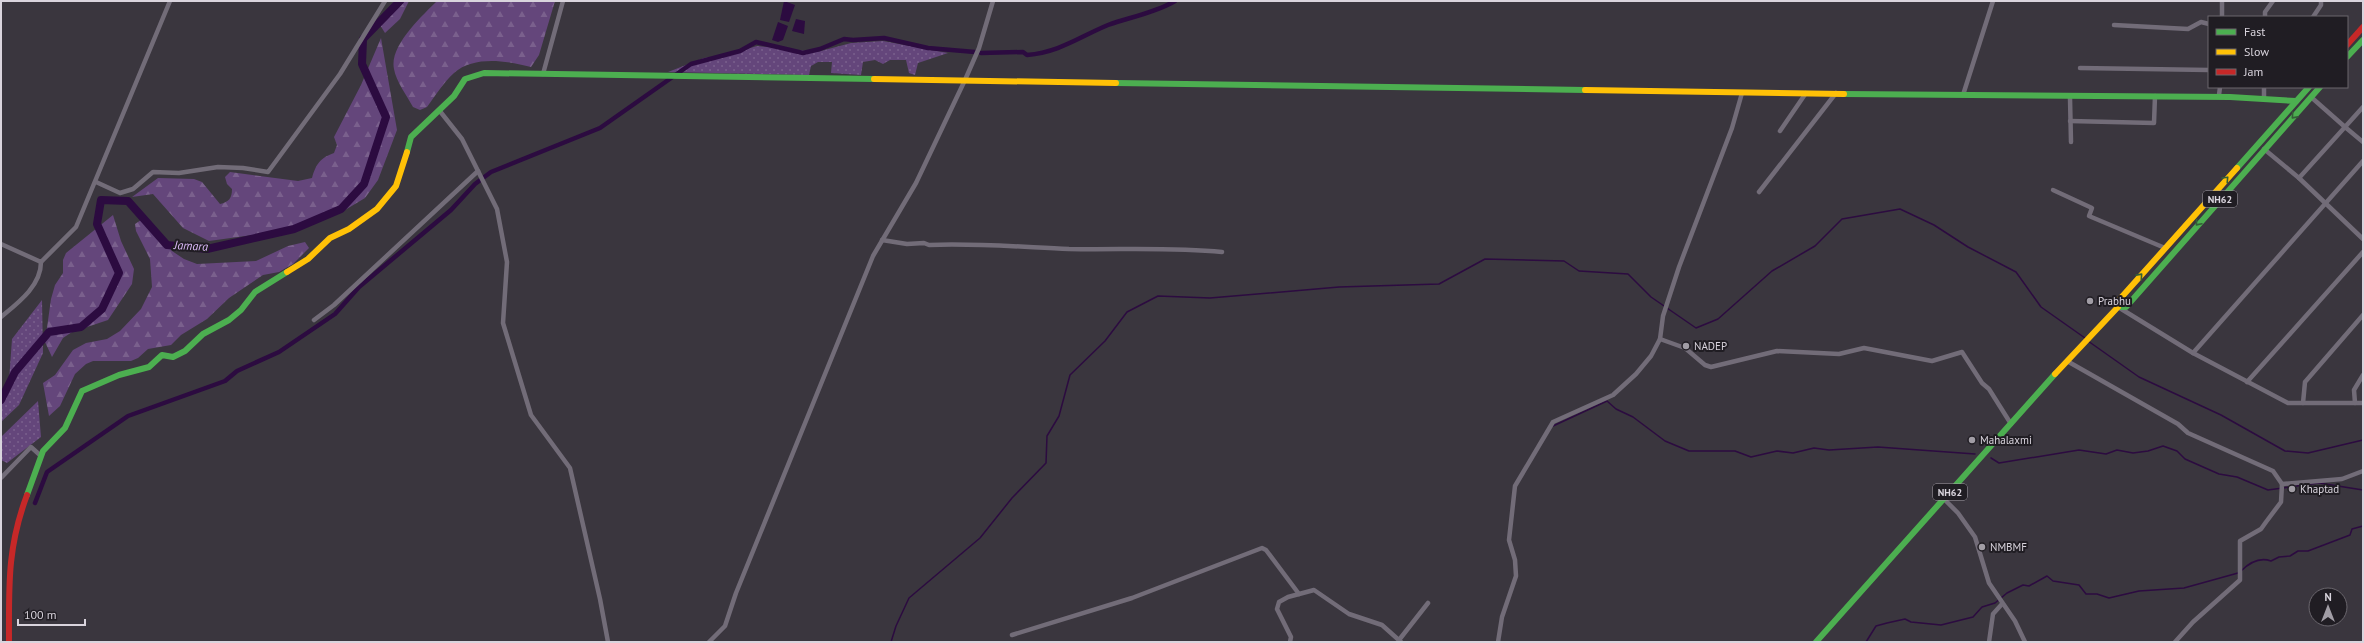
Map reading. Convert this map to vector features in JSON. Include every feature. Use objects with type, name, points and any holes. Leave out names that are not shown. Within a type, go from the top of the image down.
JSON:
[{"type":"street","points":[[1,317],[19,303],[41,273],[41,262],[76,227],[170,1]]},
{"type":"street","points":[[96,182],[120,193],[133,189],[153,172],[179,174],[218,167],[243,168],[268,172],[340,74],[385,1]]},
{"type":"street","points":[[543,74],[563,1]]},
{"type":"street","points":[[709,642],[725,626],[736,593],[870,263],[916,183],[965,80],[979,48],[994,1]]},
{"type":"street","points":[[1963,94],[1993,1]]},
{"type":"street","points":[[2222,1],[2222,16]]},
{"type":"street","points":[[2265,16],[2265,12],[2274,1]]},
{"type":"street","points":[[2313,16],[2321,5],[2321,1]]},
{"type":"street","points":[[2114,25],[2188,29],[2201,22],[2208,24]]},
{"type":"street","points":[[2348,44],[2363,27]]},
{"type":"street","points":[[2348,57],[2363,40]]},
{"type":"street","points":[[2080,68],[2208,70]]},
{"type":"street","points":[[9,642],[9,566],[13,542],[43,451],[65,428],[82,390],[119,375],[148,366],[162,355],[174,356],[185,351],[203,334],[229,320],[241,310],[255,292],[308,259],[330,238],[349,229],[377,209],[396,186],[411,137],[454,96],[466,80],[484,73],[1742,93],[1963,94],[2054,96],[2070,98],[2219,95],[2296,101]]},
{"type":"street","points":[[2219,95],[2220,88]]},
{"type":"street","points":[[2264,88],[2264,98]]},
{"type":"street","name":"NH62","points":[[1816,642],[2084,342],[2118,307],[2119,300],[2308,88]]},
{"type":"street","name":"NH62","points":[[2118,307],[2126,307],[2319,88]]},
{"type":"street","points":[[1498,642],[1502,617],[1516,576],[1515,560],[1509,540],[1516,486],[1553,422],[1613,394],[1636,374],[1651,356],[1660,339],[1663,316],[1679,267],[1732,128],[1742,93]]},
{"type":"street","points":[[1780,131],[1806,93]]},
{"type":"street","points":[[1759,192],[1836,93]]},
{"type":"street","points":[[2070,121],[2154,123],[2155,96]]},
{"type":"street","points":[[2311,97],[2363,142]]},
{"type":"street","points":[[2070,98],[2070,142]]},
{"type":"street","points":[[2299,178],[2363,107]]},
{"type":"street","points":[[439,110],[458,132],[495,203],[502,230],[507,262],[503,323],[531,415],[570,468],[600,599],[608,642]]},
{"type":"street","points":[[2264,149],[2299,178],[2363,239]]},
{"type":"street","points":[[2193,354],[2325,203],[2363,162]]},
{"type":"street","points":[[314,320],[338,302],[478,172]]},
{"type":"street","points":[[2054,190],[2092,208],[2089,216],[2165,248]]},
{"type":"street","points":[[882,240],[907,244],[924,243],[929,245],[965,243],[1068,249],[1199,250],[1222,252]]},
{"type":"street","points":[[1,244],[41,262]]},
{"type":"street","points":[[2247,382],[2363,252]]},
{"type":"street","points":[[2118,307],[2193,354],[2288,403],[2363,403]]},
{"type":"street","points":[[2303,403],[2305,382],[2363,315]]},
{"type":"street","points":[[1660,339],[1685,348],[1705,365],[1711,367],[1777,351],[1840,354],[1864,348],[1932,361],[1962,352],[1982,383],[1990,388],[2011,424]]},
{"type":"street","points":[[2067,361],[2178,424],[2188,433],[2273,472],[2281,485],[2281,502],[2261,529],[2240,541],[2240,580],[2193,622],[2175,642]]},
{"type":"street","points":[[2355,403],[2354,390],[2363,375]]},
{"type":"street","points":[[1,478],[32,447],[41,456]]},
{"type":"street","points":[[2281,485],[2342,479],[2363,471]]},
{"type":"street","points":[[1944,499],[1958,513],[1975,538],[1989,583],[2015,621],[2025,642]]},
{"type":"street","points":[[1012,635],[1132,598],[1262,548],[1266,550],[1299,594]]},
{"type":"street","points":[[1290,642],[1291,637],[1277,609],[1279,602],[1299,594],[1314,590],[1349,614],[1382,625],[1400,641],[1428,603]]},
{"type":"street","points":[[1989,642],[1993,614],[2001,601]]},
{"type":"green space","points":[[394,1],[409,1],[400,19],[385,33],[380,25]]},
{"type":"green space","points":[[437,1],[555,1],[539,55],[531,67],[491,61],[462,67],[443,85],[427,107],[420,110],[413,107],[399,83],[395,74],[394,60],[396,51],[401,41],[415,23]]},
{"type":"green space","points":[[381,38],[397,130],[378,180],[365,198],[340,213],[282,231],[209,241],[183,228],[153,194],[132,197],[158,178],[194,179],[202,182],[220,204],[228,201],[231,195],[232,189],[227,184],[225,177],[230,172],[298,181],[312,178],[319,162],[325,157],[334,153],[337,145],[334,137],[361,85]]},
{"type":"green space","points":[[883,41],[948,53],[918,63],[915,75],[909,73],[906,60],[890,60],[883,64],[875,60],[863,62],[861,75],[831,73],[832,62],[818,62],[811,66],[809,75],[668,72],[704,58],[723,56],[757,46],[817,52],[851,43]]},
{"type":"green space","points":[[113,215],[121,241],[134,269],[132,284],[108,320],[72,332],[63,338],[52,357],[45,342],[51,299],[55,285],[63,273],[63,260],[66,253]]},
{"type":"green space","points":[[141,220],[159,233],[172,251],[184,259],[197,264],[256,261],[288,246],[305,242],[309,248],[293,264],[279,272],[263,275],[229,298],[207,319],[181,335],[171,345],[148,349],[138,358],[131,361],[93,361],[86,364],[75,374],[60,406],[49,416],[43,383],[55,375],[73,350],[86,343],[107,339],[120,331],[141,309],[152,287],[150,259],[136,231],[135,224]]},
{"type":"green space","points":[[42,300],[43,353],[19,405],[1,422],[1,397],[9,381],[12,339]]},
{"type":"green space","points":[[38,401],[41,437],[7,463],[1,460],[1,437]]},
{"type":"shaded area","points":[[784,1],[795,5],[789,22],[780,20]]},
{"type":"shaded area","points":[[796,19],[805,21],[804,34],[792,31]]},
{"type":"shaded area","points":[[778,22],[788,26],[783,40],[778,42],[772,40]]},
{"type":"waterway","name":"Jamara","points":[[1,400],[15,372],[49,332],[81,327],[102,309],[119,273],[97,224],[101,200],[128,201],[167,245],[207,249],[294,229],[341,209],[364,184],[386,117],[362,64],[363,39],[400,1]]},
{"type":"waterway","points":[[981,53],[1023,52],[1027,55],[1050,51],[1108,25],[1151,12],[1175,1]]},
{"type":"waterway","points":[[35,503],[47,472],[128,416],[225,381],[237,371],[279,352],[335,314],[359,287],[451,210],[475,184],[491,172],[600,128],[691,64],[740,51],[756,42],[803,53],[820,49],[844,39],[853,40],[884,38],[928,48],[975,52]]},
{"type":"waterway","points":[[891,642],[896,626],[909,598],[980,538],[1012,498],[1046,463],[1047,436],[1059,416],[1070,375],[1105,341],[1127,312],[1158,296],[1210,298],[1339,287],[1439,284],[1485,259],[1564,261],[1579,271],[1628,274],[1651,297],[1696,328],[1718,319],[1772,271],[1815,246],[1842,219],[1900,209],[1934,225],[1968,247],[2016,272],[2041,307],[2085,338]]},
{"type":"waterway","points":[[2088,341],[2139,377],[2221,415],[2285,451],[2308,453],[2363,440]]},
{"type":"waterway","points":[[1553,426],[1607,401],[1616,409],[1633,417],[1665,441],[1689,451],[1735,451],[1751,457],[1777,451],[1793,453],[1814,448],[1829,450],[1878,447],[1975,454]]},
{"type":"waterway","points":[[1991,458],[1999,463],[2079,450],[2106,454],[2117,450],[2133,453],[2148,451],[2163,446],[2177,451],[2185,459],[2219,474],[2237,477],[2268,490],[2319,483],[2363,490]]},
{"type":"waterway","points":[[2241,571],[2251,563],[2259,560],[2271,561],[2279,557],[2290,556],[2298,551],[2308,551],[2350,535],[2352,529],[2363,526]]},
{"type":"waterway","points":[[1866,642],[1876,626],[1887,623],[1905,619],[1911,622],[1941,625],[1973,617],[1982,607],[1995,603],[2007,593],[2023,585],[2029,586],[2047,576],[2053,581],[2079,585],[2086,594],[2097,594],[2109,598],[2139,591],[2184,588],[2238,573]]},
{"type":"traffic: fast","points":[[2348,56],[2363,40]]},
{"type":"traffic: fast","points":[[407,152],[411,137],[454,96],[465,79],[484,73],[874,79]]},
{"type":"traffic: fast","points":[[1116,83],[1585,90]]},
{"type":"traffic: fast","points":[[2237,168],[2308,88]]},
{"type":"traffic: fast","points":[[2118,307],[2126,307],[2319,88]]},
{"type":"traffic: fast","points":[[1844,94],[2230,97],[2296,101]]},
{"type":"traffic: fast","points":[[27,495],[43,451],[65,428],[82,391],[119,375],[149,367],[162,355],[173,357],[185,351],[203,334],[229,320],[241,310],[255,292],[287,272]]},
{"type":"traffic: fast","points":[[1816,642],[2055,374]]},
{"type":"traffic: slow","points":[[874,79],[1116,83]]},
{"type":"traffic: slow","points":[[1585,90],[1844,94]]},
{"type":"traffic: slow","points":[[287,272],[308,259],[330,238],[349,229],[377,209],[396,186],[407,152]]},
{"type":"traffic: slow","points":[[2055,374],[2118,307],[2119,300],[2237,168]]},
{"type":"traffic: jam","points":[[2348,44],[2363,27]]},
{"type":"traffic: jam","points":[[9,642],[10,568],[20,514],[27,495]]},
{"type":"place","name":"Prabhu","points":[[2090,301]]},
{"type":"place","name":"NADEP","points":[[1686,346]]},
{"type":"place","name":"Mahalaxmi","points":[[1972,440]]},
{"type":"place","name":"Khaptad","points":[[2292,489]]},
{"type":"place","name":"NMBMF","points":[[1982,547]]}]
